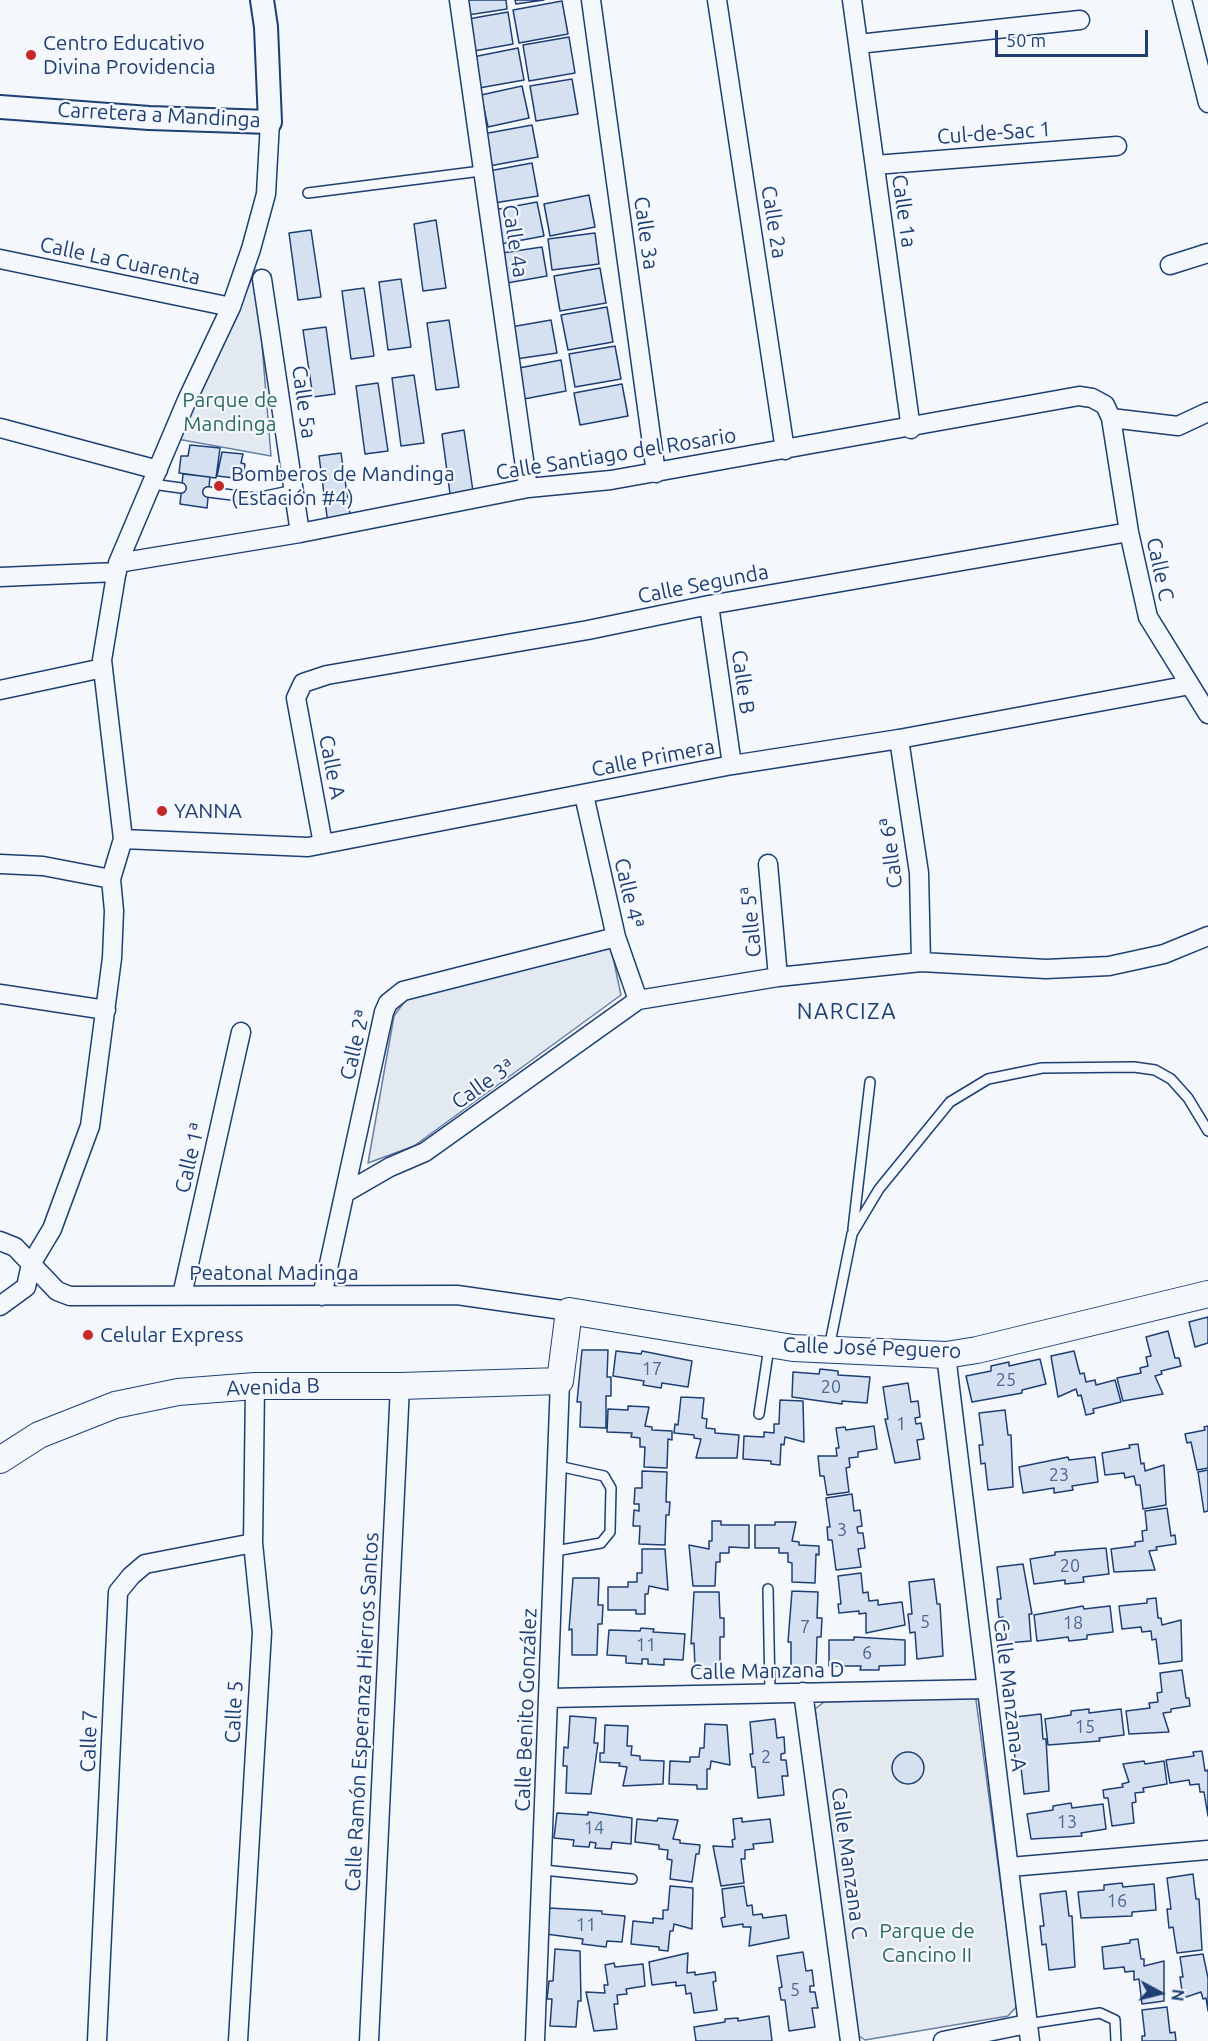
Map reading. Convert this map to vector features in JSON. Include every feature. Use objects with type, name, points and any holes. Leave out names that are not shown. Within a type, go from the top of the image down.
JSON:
[{"type":"main road","name":"Calle José Peguero","points":[[568,1311],[770,1345],[828,1351],[946,1355],[977,1350],[1208,1294]]},
{"type":"main road","points":[[560,1381],[568,1311]]},
{"type":"main road","name":"Avenida B","points":[[0,1460],[39,1435],[115,1405],[178,1392],[255,1386],[400,1386],[560,1381]]},
{"type":"street","name":"Carretera a Mandinga","points":[[0,107],[149,118],[270,122],[266,27],[262,0]]},
{"type":"street","name":"Calle 4a","points":[[459,0],[528,488]]},
{"type":"street","name":"Calle 3a","points":[[591,0],[656,472]]},
{"type":"street","name":"Calle 2a","points":[[717,0],[785,450]]},
{"type":"street","name":"Calle 1a","points":[[852,0],[911,429]]},
{"type":"street","points":[[1182,0],[1208,103]]},
{"type":"street","points":[[858,44],[1080,20]]},
{"type":"street","points":[[0,1306],[26,1287],[31,1264],[52,1229],[90,1126],[106,1010],[114,911],[111,879],[123,839],[102,660],[118,567],[155,477],[231,307],[266,194],[270,122]]},
{"type":"street","name":"Cul-de-Sac 1","points":[[874,165],[1117,146]]},
{"type":"street","points":[[1170,265],[1208,253]]},
{"type":"street","name":"Calle La Cuarenta","points":[[0,259],[231,307]]},
{"type":"street","name":"Calle 5a","points":[[262,279],[300,533]]},
{"type":"street","name":"Calle Santiago del Rosario","points":[[0,577],[118,567],[528,488],[611,480],[911,429],[1079,396],[1092,398],[1105,405],[1111,418]]},
{"type":"street","points":[[1111,418],[1178,426],[1208,412]]},
{"type":"street","name":"Calle C","points":[[1111,418],[1129,532],[1148,617],[1208,714]]},
{"type":"street","points":[[0,428],[155,477]]},
{"type":"street","name":"Calle Segunda","points":[[296,698],[303,683],[327,675],[588,630],[709,605],[1129,532]]},
{"type":"street","name":"Calle B","points":[[709,605],[732,765]]},
{"type":"street","points":[[0,690],[103,668]]},
{"type":"street","name":"Calle Primera","points":[[123,839],[292,848],[323,844],[732,765],[899,739],[1190,685]]},
{"type":"street","name":"Calle A","points":[[296,698],[323,844]]},
{"type":"street","name":"Calle 6ª","points":[[899,739],[919,873],[921,962]]},
{"type":"street","name":"Calle 4ª","points":[[584,795],[615,937],[638,1000]]},
{"type":"street","points":[[0,864],[42,866],[111,879]]},
{"type":"street","name":"Calle 5ª","points":[[768,864],[778,977]]},
{"type":"street","points":[[638,1000],[778,977],[921,962],[1046,969],[1109,966],[1164,954],[1208,936]]},
{"type":"street","name":"Calle 2ª","points":[[322,1296],[384,1012],[396,995],[615,937]]},
{"type":"street","points":[[0,994],[106,1010]]},
{"type":"street","name":"Calle 3ª","points":[[345,1193],[390,1167],[425,1152],[638,1000]]},
{"type":"street","name":"Calle 1ª","points":[[182,1295],[241,1032]]},
{"type":"street","name":"Peatonal Madinga","points":[[0,1241],[15,1247],[57,1291],[70,1296],[457,1295],[568,1311]]},
{"type":"street","name":"Calle Manzana A","points":[[946,1355],[985,1689],[1010,1867],[1029,2032]]},
{"type":"street","name":"Calle Benito González","points":[[536,2041],[560,1381]]},
{"type":"street","name":"Calle 5","points":[[238,2041],[262,1632],[253,1544],[255,1386]]},
{"type":"street","name":"Calle Ramón Esperanza Hierros Santos","points":[[369,2041],[400,1386]]},
{"type":"street","name":"Calle 7","points":[[97,2041],[118,1592],[145,1564],[253,1544]]},
{"type":"street","name":"Calle Manzana D","points":[[550,1698],[985,1689]]},
{"type":"street","name":"Calle Manzana C","points":[[803,1692],[850,2041]]},
{"type":"street","points":[[1010,1867],[1208,1850]]},
{"type":"street","points":[[944,2041],[1029,2032]]},
{"type":"lane","points":[[308,193],[482,171]]},
{"type":"lane","points":[[155,477],[181,488]]},
{"type":"lane","points":[[208,492],[256,498],[294,490]]},
{"type":"lane","points":[[852,1234],[879,1189],[950,1102],[988,1079],[1042,1068],[1134,1067],[1155,1070],[1171,1079],[1188,1098],[1208,1131]]},
{"type":"lane","points":[[828,1351],[852,1234],[870,1082]]},
{"type":"lane","points":[[759,1414],[770,1345]]},
{"type":"lane","points":[[555,1551],[601,1543],[610,1532],[610,1488],[604,1476],[558,1466]]},
{"type":"lane","points":[[768,1589],[770,1693]]},
{"type":"lane","points":[[543,1870],[632,1879]]},
{"type":"lane","points":[[1029,2032],[1100,2013],[1115,2020],[1116,2041]]},
{"type":"green space","name":"Parque de Mandinga","points":[[256,270],[271,456],[177,439]]},
{"type":"green space","points":[[611,948],[621,995],[414,1146],[368,1163],[394,1016],[407,998]]},
{"type":"green space","name":"Parque de Cancino II","points":[[972,1697],[976,1700],[1017,2006],[1008,2016],[865,2040],[856,2034],[815,1709],[824,1702]]},
{"type":"building","points":[[466,0],[506,0],[507,9],[468,15]]},
{"type":"building","points":[[515,0],[544,0],[516,4]]},
{"type":"building","points":[[562,1],[568,34],[519,43],[513,10]]},
{"type":"building","points":[[508,12],[513,44],[474,51],[468,19]]},
{"type":"building","points":[[569,37],[575,73],[529,81],[523,45]]},
{"type":"building","points":[[518,48],[524,80],[479,88],[473,57]]},
{"type":"building","points":[[572,79],[578,114],[536,121],[530,86]]},
{"type":"building","points":[[522,86],[529,118],[488,127],[481,95]]},
{"type":"building","points":[[532,125],[538,157],[489,166],[483,134]]},
{"type":"building","points":[[532,163],[538,196],[494,203],[489,171]]},
{"type":"building","points":[[589,195],[595,227],[550,236],[544,204]]},
{"type":"building","points":[[537,202],[544,236],[501,244],[494,210]]},
{"type":"building","points":[[436,220],[446,288],[423,291],[414,224]]},
{"type":"building","points":[[311,230],[321,297],[298,300],[289,233]]},
{"type":"building","points":[[595,233],[599,264],[552,270],[548,239]]},
{"type":"building","points":[[542,247],[547,276],[507,283],[502,253]]},
{"type":"building","points":[[600,268],[606,303],[560,311],[554,276]]},
{"type":"building","points":[[401,279],[411,347],[388,350],[379,282]]},
{"type":"building","points":[[364,288],[374,356],[351,359],[342,291]]},
{"type":"building","points":[[607,307],[613,342],[568,350],[561,315]]},
{"type":"building","points":[[449,320],[459,387],[436,390],[427,323]]},
{"type":"building","points":[[551,320],[557,353],[516,359],[511,327]]},
{"type":"building","points":[[326,327],[335,394],[313,397],[303,330]]},
{"type":"building","points":[[615,346],[621,379],[575,387],[569,354]]},
{"type":"building","points":[[561,360],[566,391],[524,399],[519,368]]},
{"type":"building","points":[[414,375],[424,443],[401,446],[392,378]]},
{"type":"building","points":[[378,383],[388,451],[365,454],[356,386]]},
{"type":"building","points":[[622,384],[628,416],[580,425],[574,393]]},
{"type":"building","points":[[464,430],[474,498],[451,501],[442,434]]},
{"type":"building","points":[[190,445],[220,448],[216,478],[179,473],[181,456],[188,456]]},
{"type":"building","points":[[222,452],[243,454],[241,463],[245,464],[243,479],[217,476]]},
{"type":"building","points":[[341,453],[351,521],[328,524],[319,456]]},
{"type":"building","points":[[183,474],[210,477],[207,508],[180,504]]},
{"type":"building","points":[[1208,1317],[1208,1343],[1195,1347],[1189,1322]]},
{"type":"building","points":[[1168,1331],[1175,1358],[1179,1358],[1181,1366],[1161,1371],[1162,1374],[1155,1376],[1163,1394],[1123,1401],[1117,1378],[1141,1373],[1140,1368],[1148,1366],[1146,1357],[1151,1356],[1146,1337]]},
{"type":"building","points":[[582,1350],[608,1350],[607,1377],[611,1377],[611,1396],[606,1396],[606,1428],[580,1427],[581,1402],[577,1402]]},
{"type":"building","points":[[616,1351],[641,1354],[642,1351],[692,1361],[688,1387],[662,1383],[661,1388],[643,1385],[644,1381],[613,1376]]},
{"type":"building","points":[[1074,1351],[1080,1374],[1084,1373],[1086,1382],[1095,1380],[1096,1385],[1115,1380],[1121,1402],[1093,1409],[1094,1413],[1086,1415],[1081,1395],[1078,1396],[1076,1389],[1058,1397],[1051,1356]]},
{"type":"building","points":[[1040,1359],[1046,1384],[1022,1390],[1022,1393],[972,1402],[966,1376],[991,1371],[991,1366],[1009,1362],[1009,1366]]},
{"type":"building","points":[[820,1369],[838,1371],[838,1375],[870,1377],[867,1403],[842,1401],[842,1404],[792,1397],[793,1372],[819,1374]]},
{"type":"building","points":[[908,1383],[911,1402],[918,1401],[920,1417],[915,1418],[916,1424],[921,1423],[924,1439],[917,1440],[920,1459],[895,1463],[885,1419],[888,1419],[883,1387]]},
{"type":"building","points":[[681,1397],[704,1398],[702,1418],[707,1419],[706,1428],[715,1429],[715,1433],[739,1435],[737,1458],[696,1458],[701,1439],[694,1438],[694,1435],[674,1433],[675,1424],[678,1425]]},
{"type":"building","points":[[780,1400],[803,1401],[804,1442],[785,1437],[784,1445],[781,1444],[780,1465],[771,1464],[771,1461],[743,1459],[744,1436],[764,1437],[764,1432],[774,1433],[774,1424],[779,1424]]},
{"type":"building","points":[[628,1406],[649,1407],[645,1426],[652,1427],[652,1430],[672,1431],[672,1440],[668,1439],[667,1468],[644,1467],[645,1447],[640,1447],[640,1438],[631,1437],[632,1433],[607,1432],[608,1409],[628,1410]]},
{"type":"building","points":[[1005,1410],[1008,1435],[1011,1435],[1013,1487],[988,1490],[985,1463],[981,1464],[979,1445],[983,1445],[979,1413]]},
{"type":"building","points":[[874,1426],[877,1449],[858,1452],[858,1457],[849,1458],[850,1467],[846,1468],[849,1492],[827,1495],[824,1476],[820,1476],[818,1456],[837,1456],[836,1448],[839,1448],[836,1428],[845,1427],[846,1430]]},
{"type":"building","points":[[1208,1426],[1208,1468],[1197,1470],[1191,1442],[1187,1443],[1185,1434],[1205,1430],[1204,1427]]},
{"type":"building","points":[[1138,1444],[1141,1464],[1144,1463],[1145,1471],[1164,1465],[1166,1505],[1143,1509],[1140,1485],[1136,1485],[1134,1476],[1125,1478],[1124,1473],[1105,1475],[1102,1453],[1130,1448],[1129,1445]]},
{"type":"building","points":[[1068,1457],[1069,1460],[1095,1457],[1098,1482],[1072,1486],[1073,1490],[1054,1493],[1054,1488],[1023,1493],[1019,1467]]},
{"type":"building","points":[[1208,1470],[1208,1511],[1204,1512],[1198,1472]]},
{"type":"building","points":[[642,1471],[667,1472],[666,1502],[670,1502],[669,1515],[666,1515],[665,1545],[639,1544],[640,1526],[633,1526],[634,1510],[639,1511],[639,1504],[634,1504],[635,1488],[642,1488]]},
{"type":"building","points":[[852,1494],[854,1511],[860,1510],[862,1526],[857,1527],[858,1533],[863,1533],[865,1548],[858,1549],[861,1567],[836,1570],[832,1540],[828,1540],[827,1527],[830,1527],[826,1498]]},
{"type":"building","points":[[1167,1508],[1171,1536],[1175,1535],[1176,1544],[1156,1547],[1157,1550],[1149,1551],[1155,1570],[1114,1572],[1111,1549],[1135,1546],[1135,1542],[1143,1541],[1142,1531],[1147,1530],[1145,1511]]},
{"type":"building","points":[[712,1521],[721,1521],[721,1525],[749,1525],[749,1548],[729,1547],[729,1553],[720,1553],[720,1562],[716,1562],[715,1586],[693,1586],[689,1545],[709,1549],[709,1541],[712,1541]]},
{"type":"building","points":[[775,1522],[796,1522],[792,1541],[799,1542],[799,1545],[819,1546],[819,1555],[816,1554],[815,1583],[792,1582],[792,1563],[788,1562],[788,1553],[779,1553],[779,1548],[755,1548],[755,1525],[775,1525]]},
{"type":"building","points":[[1106,1548],[1109,1574],[1083,1577],[1084,1582],[1065,1584],[1065,1580],[1034,1584],[1030,1559],[1055,1555],[1055,1552]]},
{"type":"building","points":[[642,1549],[665,1549],[668,1590],[649,1586],[648,1594],[645,1594],[645,1614],[636,1614],[636,1610],[608,1610],[608,1587],[628,1587],[628,1582],[637,1582],[637,1573],[642,1573]]},
{"type":"building","points":[[1023,1564],[1032,1614],[1029,1614],[1031,1641],[1006,1643],[1003,1617],[999,1618],[997,1599],[1001,1599],[997,1567]]},
{"type":"building","points":[[861,1573],[863,1593],[868,1592],[869,1601],[878,1600],[878,1605],[902,1602],[905,1625],[866,1633],[866,1613],[859,1614],[859,1611],[839,1613],[838,1604],[841,1604],[838,1576]]},
{"type":"building","points":[[573,1578],[599,1578],[598,1605],[603,1605],[602,1624],[598,1624],[597,1655],[572,1655],[572,1629],[569,1630]]},
{"type":"building","points":[[934,1579],[937,1604],[940,1604],[943,1656],[917,1659],[915,1632],[910,1633],[908,1614],[912,1614],[909,1582]]},
{"type":"building","points":[[792,1591],[818,1592],[817,1618],[822,1618],[821,1637],[817,1637],[816,1668],[791,1668],[791,1642],[788,1642]]},
{"type":"building","points":[[694,1592],[719,1592],[720,1618],[724,1618],[724,1637],[720,1637],[720,1668],[695,1668],[694,1643],[691,1644]]},
{"type":"building","points":[[1156,1598],[1158,1618],[1161,1618],[1162,1625],[1181,1620],[1182,1661],[1159,1664],[1156,1639],[1152,1640],[1151,1631],[1142,1632],[1141,1627],[1122,1629],[1119,1606],[1147,1603],[1147,1599]]},
{"type":"building","points":[[1083,1606],[1084,1609],[1110,1606],[1113,1632],[1087,1635],[1087,1639],[1069,1641],[1068,1637],[1037,1641],[1034,1615]]},
{"type":"building","points":[[641,1628],[654,1629],[653,1632],[685,1634],[683,1660],[664,1659],[664,1665],[648,1664],[648,1659],[642,1659],[642,1664],[626,1663],[626,1656],[607,1655],[609,1630],[640,1631]]},
{"type":"building","points":[[854,1637],[905,1640],[905,1665],[879,1666],[879,1670],[860,1670],[861,1666],[829,1666],[829,1640],[854,1640]]},
{"type":"building","points":[[1182,1670],[1186,1698],[1189,1698],[1190,1706],[1171,1709],[1171,1712],[1163,1713],[1169,1732],[1129,1734],[1126,1711],[1150,1708],[1149,1703],[1158,1702],[1157,1693],[1162,1692],[1160,1673]]},
{"type":"building","points":[[1089,1709],[1089,1713],[1121,1709],[1124,1735],[1099,1738],[1100,1741],[1048,1745],[1045,1719],[1071,1715],[1071,1711]]},
{"type":"building","points":[[1041,1714],[1043,1739],[1046,1739],[1049,1791],[1024,1794],[1021,1767],[1016,1768],[1014,1749],[1019,1749],[1015,1717]]},
{"type":"building","points":[[570,1716],[596,1718],[594,1743],[598,1743],[591,1794],[566,1793],[567,1766],[563,1766],[564,1747],[568,1748]]},
{"type":"building","points":[[775,1719],[777,1738],[784,1737],[785,1753],[781,1754],[781,1760],[786,1760],[788,1776],[782,1776],[784,1795],[758,1798],[755,1767],[752,1767],[750,1754],[753,1754],[750,1722]]},
{"type":"building","points":[[705,1724],[727,1725],[730,1765],[711,1761],[710,1769],[707,1769],[707,1789],[697,1789],[697,1785],[669,1784],[670,1761],[690,1762],[690,1757],[699,1757],[700,1748],[704,1748]]},
{"type":"building","points":[[605,1725],[628,1726],[627,1746],[632,1746],[631,1755],[640,1756],[640,1760],[664,1761],[663,1784],[623,1786],[627,1767],[619,1766],[620,1763],[600,1762],[600,1753],[604,1753]]},
{"type":"building","points":[[1202,1751],[1205,1771],[1208,1770],[1208,1816],[1204,1792],[1200,1792],[1199,1784],[1190,1785],[1189,1780],[1170,1783],[1166,1760],[1194,1756],[1193,1752]]},
{"type":"building","points":[[908,1752],[919,1757],[924,1768],[919,1779],[908,1784],[897,1779],[892,1768],[897,1757]]},
{"type":"building","points":[[1144,1761],[1145,1764],[1164,1761],[1167,1784],[1143,1788],[1144,1792],[1135,1793],[1136,1802],[1132,1803],[1134,1823],[1112,1826],[1108,1798],[1104,1798],[1103,1790],[1123,1787],[1122,1784],[1129,1782],[1123,1764]]},
{"type":"building","points":[[1071,1803],[1072,1808],[1103,1804],[1106,1829],[1081,1833],[1082,1836],[1031,1839],[1027,1814],[1053,1810],[1053,1806]]},
{"type":"building","points":[[588,1812],[632,1818],[631,1844],[612,1842],[611,1849],[595,1848],[596,1843],[590,1842],[589,1847],[573,1846],[574,1840],[554,1838],[557,1813],[588,1815]]},
{"type":"building","points":[[658,1818],[678,1820],[673,1839],[680,1840],[680,1843],[700,1845],[699,1854],[696,1854],[692,1882],[670,1879],[672,1860],[667,1859],[668,1850],[659,1849],[659,1845],[635,1842],[637,1819],[657,1821]]},
{"type":"building","points":[[742,1818],[742,1822],[770,1819],[773,1842],[753,1844],[754,1849],[745,1850],[745,1859],[741,1859],[744,1883],[721,1886],[713,1846],[733,1847],[732,1840],[735,1839],[733,1819]]},
{"type":"building","points":[[1193,1874],[1196,1899],[1199,1899],[1202,1950],[1177,1953],[1173,1927],[1169,1928],[1167,1909],[1171,1909],[1167,1878]]},
{"type":"building","points":[[1122,1883],[1123,1887],[1154,1884],[1156,1910],[1132,1912],[1132,1916],[1081,1918],[1078,1892],[1104,1890],[1104,1885]]},
{"type":"building","points":[[670,1886],[693,1888],[692,1929],[674,1924],[673,1931],[670,1931],[668,1951],[659,1950],[659,1947],[631,1944],[633,1921],[653,1923],[653,1918],[663,1919],[663,1910],[668,1910]]},
{"type":"building","points":[[744,1886],[747,1906],[752,1905],[753,1915],[762,1914],[763,1918],[786,1915],[789,1938],[749,1946],[751,1927],[743,1927],[743,1924],[723,1927],[721,1918],[725,1917],[722,1889]]},
{"type":"building","points":[[1066,1891],[1069,1916],[1072,1916],[1075,1967],[1049,1970],[1046,1944],[1042,1945],[1040,1926],[1044,1926],[1040,1894]]},
{"type":"building","points":[[549,1908],[602,1911],[602,1914],[625,1916],[622,1942],[607,1941],[606,1947],[582,1944],[583,1939],[546,1934]]},
{"type":"building","points":[[1138,1939],[1144,1966],[1164,1961],[1164,2001],[1142,2004],[1139,1979],[1134,1980],[1134,1971],[1125,1972],[1124,1967],[1104,1969],[1102,1947],[1130,1943],[1130,1940]]},
{"type":"building","points":[[555,1949],[580,1951],[581,2001],[578,2001],[576,2027],[550,2026],[552,1999],[547,1999],[549,1981],[553,1981]]},
{"type":"building","points":[[803,1952],[806,1971],[812,1970],[814,1986],[810,1986],[810,1992],[815,1992],[818,2008],[812,2008],[815,2027],[789,2031],[785,2000],[781,2000],[779,1988],[782,1987],[777,1956]]},
{"type":"building","points":[[688,1953],[687,1973],[695,1972],[695,1975],[715,1972],[716,1981],[713,1982],[717,2010],[694,2013],[691,1993],[686,1994],[685,1985],[676,1986],[676,1982],[652,1985],[649,1962]]},
{"type":"building","points":[[1203,1954],[1208,1978],[1208,2011],[1206,1998],[1203,1999],[1201,1992],[1183,1998],[1180,1977],[1183,1977],[1180,1957]]},
{"type":"building","points":[[614,1963],[615,1967],[643,1964],[645,1986],[626,1989],[627,1994],[617,1995],[618,2004],[614,2004],[617,2029],[594,2031],[586,1992],[605,1993],[604,1985],[608,1985],[605,1965]]},
{"type":"building","points":[[1167,2007],[1170,2033],[1175,2032],[1176,2041],[1142,2041],[1142,2036],[1145,2036],[1142,2010]]},
{"type":"building","points":[[769,2016],[772,2041],[696,2041],[694,2027],[725,2022],[725,2019],[738,2018],[738,2021]]},
{"type":"place","name":"Centro Educativo Divina Providencia","points":[[31,55]]},
{"type":"place","name":"Bomberos de Mandinga (Estación #4)","points":[[219,486]]},
{"type":"place","name":"YANNA","points":[[162,811]]},
{"type":"place","name":"Celular Express","points":[[88,1335]]},
{"type":"district","name":"NARCIZA","points":[[847,1012]]}]
